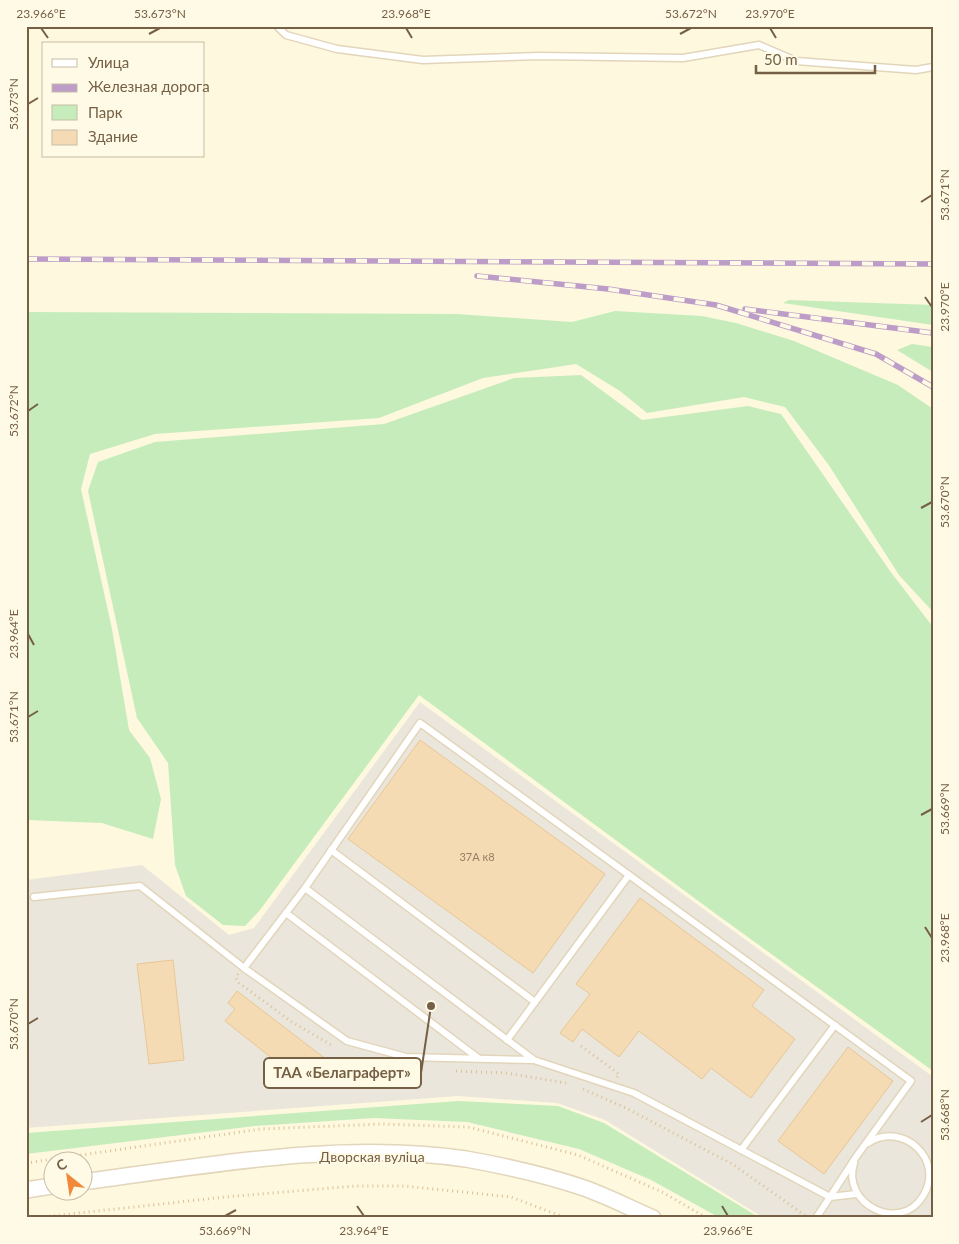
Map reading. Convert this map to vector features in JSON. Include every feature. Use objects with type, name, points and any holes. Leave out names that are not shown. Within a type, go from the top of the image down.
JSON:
[{"type":"street","name":"Дворская вуліца","points":[[92,1181],[257,1160],[346,1154],[405,1154],[465,1159],[507,1167],[584,1188],[653,1218]]},
{"type":"street","points":[[26,1190],[42,1188]]},
{"type":"lane","points":[[277,26],[286,36],[337,49],[422,60],[539,56],[684,58],[760,45],[796,61],[916,70],[933,67]]},
{"type":"lane","points":[[244,968],[332,850],[420,723],[910,1081],[856,1157],[816,1218]]},
{"type":"lane","points":[[332,850],[535,1002]]},
{"type":"lane","points":[[507,1040],[629,875]]},
{"type":"lane","points":[[34,897],[140,886],[244,968],[347,1041],[406,1057],[534,1060],[634,1093],[830,1197],[856,1194]]},
{"type":"lane","points":[[304,888],[534,1060]]},
{"type":"lane","points":[[286,913],[479,1059]]},
{"type":"lane","points":[[741,1150],[835,1025]]},
{"type":"lane","points":[[856,1157],[852,1169],[852,1182],[856,1194],[865,1204],[876,1211],[889,1214],[902,1212],[914,1206],[923,1197],[930,1172],[926,1159],[919,1148],[909,1140],[897,1136],[885,1136],[873,1140],[863,1147]]},
{"type":"path","points":[[244,968],[236,978],[239,983],[292,1022],[342,1052]]},
{"type":"path","points":[[450,1070],[506,1073],[573,1084]]},
{"type":"path","points":[[580,1088],[626,1108],[734,1164],[808,1218]]},
{"type":"path","points":[[34,1218],[224,1197],[355,1186],[404,1186],[511,1197],[566,1218]]},
{"type":"shaded area","points":[[420,702],[932,1076],[933,1218],[764,1218],[605,1120],[557,1103],[458,1096],[26,1128],[26,880],[142,865],[229,935],[254,928]]},
{"type":"green space","points":[[789,300],[933,305],[933,325],[783,303]]},
{"type":"green space","points":[[615,311],[702,316],[736,323],[794,341],[898,385],[933,409],[933,612],[899,575],[828,464],[785,407],[744,397],[647,413],[620,391],[576,364],[483,378],[379,418],[155,434],[90,454],[81,489],[112,629],[129,730],[150,758],[161,799],[153,839],[102,823],[26,820],[26,312],[457,314],[572,322]]},
{"type":"green space","points":[[912,344],[933,347],[933,372],[897,350]]},
{"type":"green space","points":[[581,375],[642,420],[748,406],[781,414],[890,571],[933,627],[933,1071],[419,695],[260,910],[245,926],[223,925],[186,896],[175,865],[168,763],[137,718],[88,491],[98,462],[155,442],[384,424],[514,378]]},
{"type":"green space","points":[[458,1101],[558,1106],[604,1123],[760,1218],[720,1218],[651,1180],[579,1149],[467,1122],[374,1118],[255,1126],[26,1154],[26,1133]]},
{"type":"building","points":[[420,740],[605,874],[533,973],[348,839]]},
{"type":"building","points":[[640,898],[764,990],[752,1006],[795,1039],[751,1098],[711,1068],[702,1079],[639,1031],[619,1057],[582,1029],[573,1042],[560,1033],[590,994],[576,984]]},
{"type":"building","points":[[173,960],[184,1060],[149,1064],[137,964]]},
{"type":"building","points":[[237,991],[327,1060],[307,1086],[225,1021],[235,1009],[228,1003]]},
{"type":"building","points":[[848,1047],[893,1081],[824,1174],[778,1141]]},
{"type":"railway","points":[[26,259],[933,264]]},
{"type":"railway","points":[[477,276],[608,289],[716,305],[876,354],[933,387]]},
{"type":"railway","points":[[745,309],[933,333]]},
{"type":"place","name":"ТАА «Белаграферт»","points":[[431,1006]]}]
